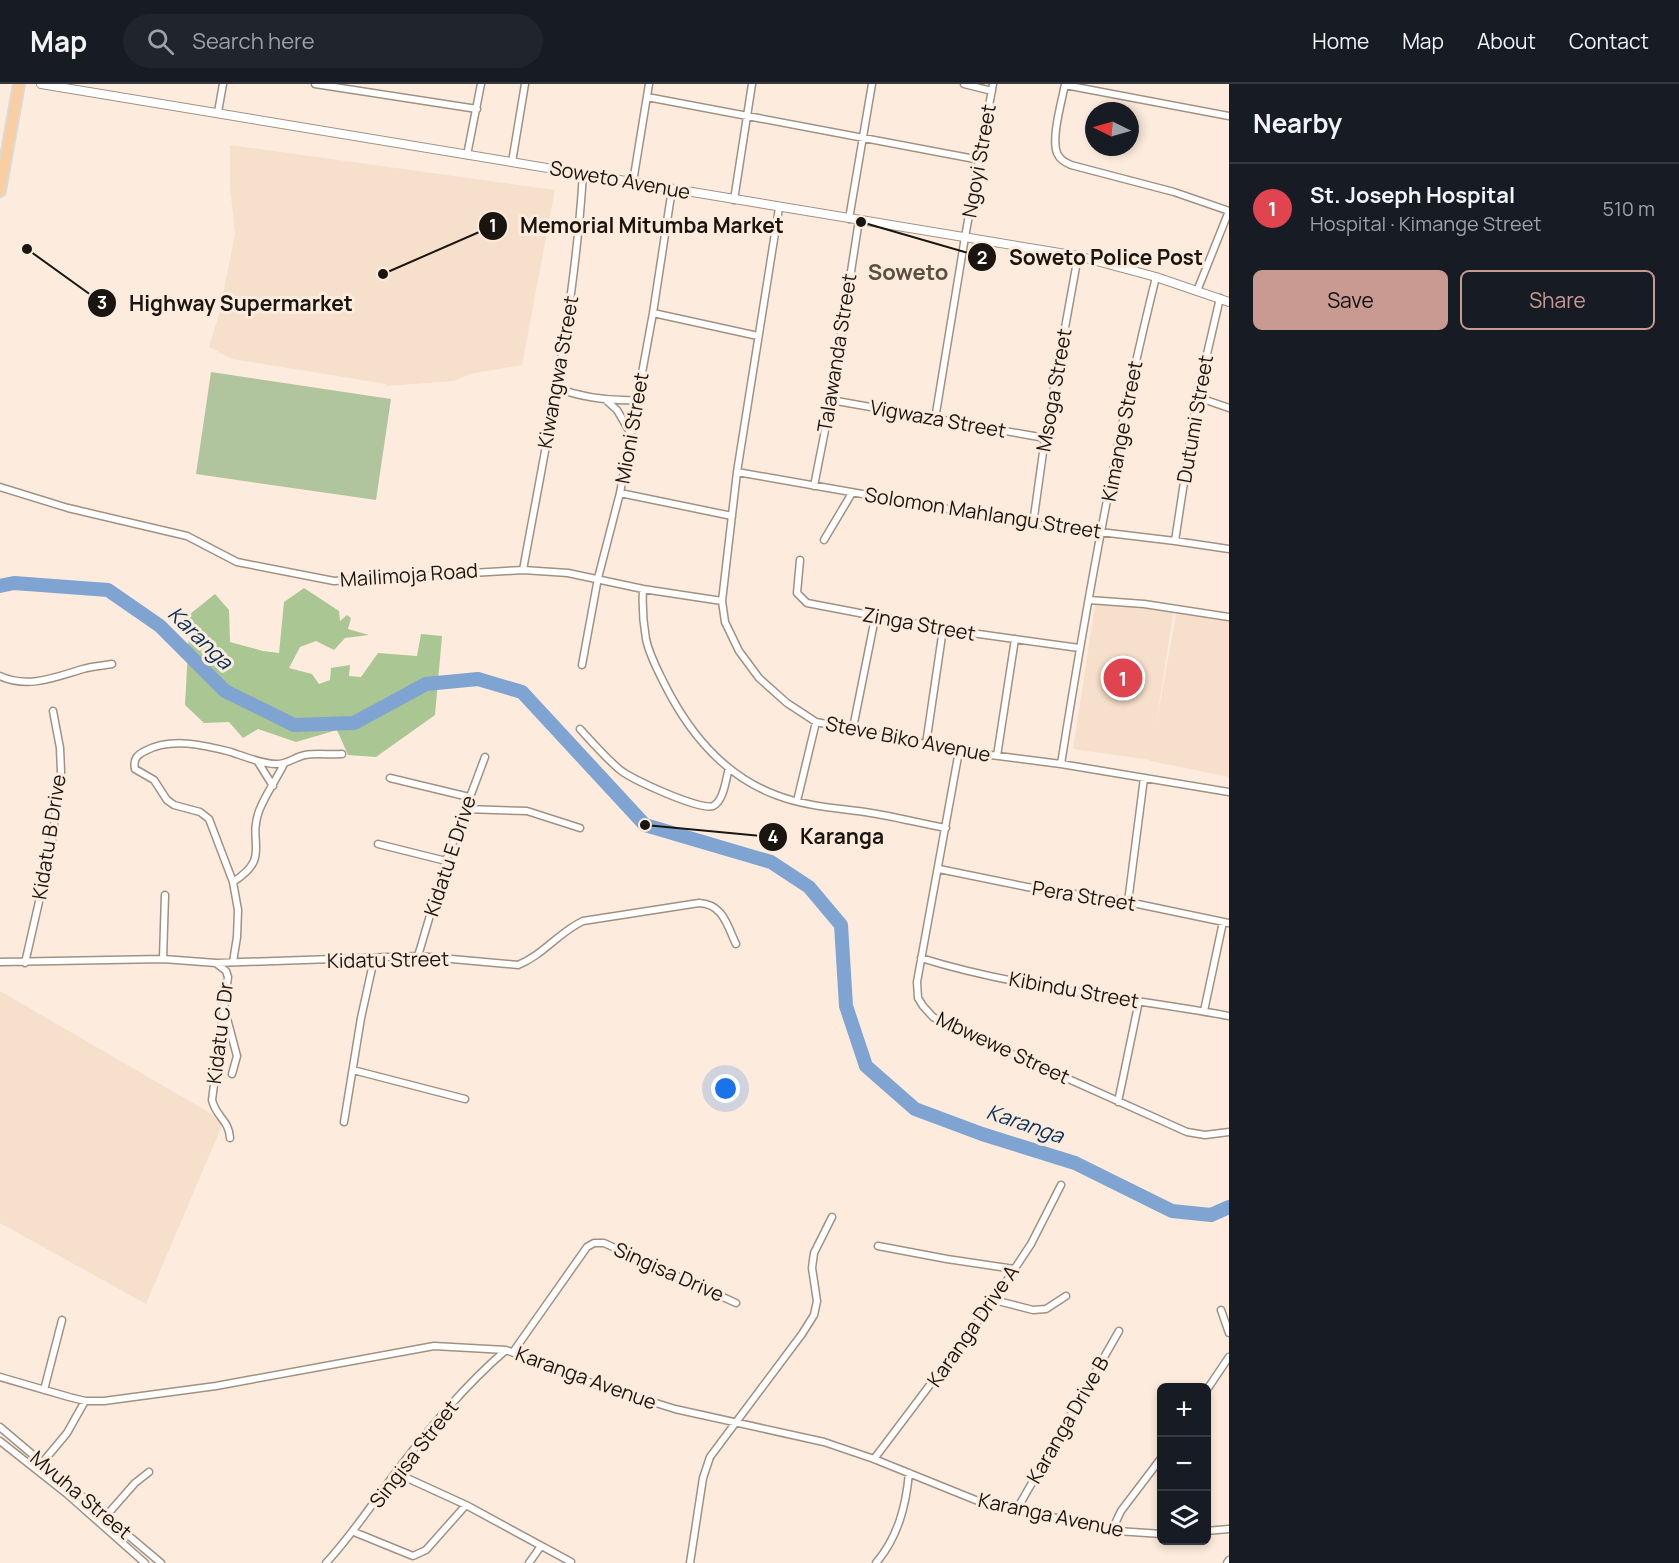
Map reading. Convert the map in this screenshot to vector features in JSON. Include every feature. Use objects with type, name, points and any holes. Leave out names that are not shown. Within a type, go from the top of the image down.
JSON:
[{"type":"highway","points":[[0,191],[19,84]]},
{"type":"street","name":"Soweto Avenue","points":[[41,84],[1078,256],[1156,277],[1229,302]]},
{"type":"street","points":[[218,112],[223,84]]},
{"type":"street","points":[[315,84],[349,87],[477,109]]},
{"type":"street","points":[[467,156],[481,84]]},
{"type":"street","points":[[512,162],[525,84]]},
{"type":"street","points":[[633,182],[649,84]]},
{"type":"street","points":[[734,200],[752,84]]},
{"type":"street","points":[[849,219],[872,84]]},
{"type":"street","points":[[964,84],[992,87]]},
{"type":"street","points":[[1197,291],[1229,211],[1174,192],[1071,165],[1061,159],[1056,152],[1055,139],[1065,85],[1229,116]]},
{"type":"street","name":"Ngoyi Street","points":[[935,419],[992,87]]},
{"type":"street","points":[[647,97],[980,160]]},
{"type":"street","name":"Kiwangwa Street","points":[[523,570],[557,388],[577,258],[583,174]]},
{"type":"street","name":"Mioni Street","points":[[582,665],[598,578],[620,494],[672,189]]},
{"type":"street","name":"Steve Biko Avenue","points":[[779,208],[737,472],[722,602],[725,622],[734,642],[759,678],[787,703],[816,722],[959,751],[1060,764],[1229,792]]},
{"type":"street","name":"Talawanda Street","points":[[813,486],[831,400],[859,220]]},
{"type":"street","name":"Msoga Street","points":[[1033,524],[1045,438],[1078,256]]},
{"type":"street","name":"Kimange Street","points":[[1060,764],[1079,648],[1129,392],[1156,277]]},
{"type":"street","name":"Dutumi Street","points":[[1175,541],[1197,397],[1220,298]]},
{"type":"street","points":[[652,313],[758,336]]},
{"type":"street","points":[[557,388],[577,395],[607,400],[637,400]]},
{"type":"street","points":[[1197,397],[1229,408]]},
{"type":"street","points":[[607,400],[617,410],[631,434]]},
{"type":"street","name":"Vigwaza Street","points":[[831,400],[1045,438]]},
{"type":"street","name":"Solomon Mahlangu Street","points":[[737,472],[1033,524],[1229,549]]},
{"type":"street","name":"Mailimoja Road","points":[[0,487],[68,508],[187,536],[237,562],[334,581],[523,570],[598,578],[643,589],[722,602]]},
{"type":"street","points":[[824,540],[852,493]]},
{"type":"street","points":[[620,494],[732,516]]},
{"type":"street","name":"Zinga Street","points":[[800,560],[797,593],[807,603],[875,618],[1079,648]]},
{"type":"street","points":[[643,589],[642,612],[646,639],[676,708],[695,735],[729,768],[775,795],[946,828]]},
{"type":"street","points":[[1089,600],[1144,604],[1229,617]]},
{"type":"street","points":[[853,728],[875,618]]},
{"type":"street","points":[[926,744],[943,629]]},
{"type":"street","points":[[997,756],[1015,639]]},
{"type":"street","points":[[0,676],[20,683],[112,664]]},
{"type":"street","name":"Kidatu B Drive","points":[[26,963],[51,849],[62,772],[53,711]]},
{"type":"street","points":[[797,801],[816,722]]},
{"type":"street","points":[[580,729],[619,770],[629,777],[706,807],[718,801],[729,768]]},
{"type":"street","points":[[233,962],[238,910],[233,882],[209,819],[200,812],[174,805],[167,800],[154,780],[135,769],[135,760],[138,755],[157,746],[187,743],[231,752],[258,762],[284,764],[304,755],[342,754]]},
{"type":"street","name":"Mbwewe Street","points":[[959,751],[917,982],[918,998],[933,1017],[972,1038],[1187,1132],[1204,1135],[1229,1132]]},
{"type":"street","name":"Kidatu E Drive","points":[[418,956],[446,861],[485,758]]},
{"type":"street","points":[[258,762],[273,786]]},
{"type":"street","points":[[233,882],[247,873],[253,864],[257,850],[259,811],[284,764]]},
{"type":"street","points":[[390,778],[469,797]]},
{"type":"street","points":[[1128,902],[1144,778]]},
{"type":"street","points":[[465,809],[527,811],[580,828]]},
{"type":"street","points":[[378,844],[446,861]]},
{"type":"street","name":"Pera Street","points":[[939,869],[1027,887],[1128,902],[1226,922]]},
{"type":"street","points":[[163,959],[165,895]]},
{"type":"street","name":"Kidatu Street","points":[[0,962],[163,959],[216,963],[418,956],[518,965],[533,959],[570,927],[583,921],[699,903],[710,903],[718,909],[736,944]]},
{"type":"street","points":[[1204,1011],[1226,922]]},
{"type":"street","name":"Kibindu Street","points":[[921,958],[948,966],[1032,983],[1229,1016]]},
{"type":"street","points":[[344,1122],[374,959]]},
{"type":"street","name":"Kidatu C Dr","points":[[216,963],[226,970],[228,977],[212,1100],[214,1108],[227,1124],[230,1138]]},
{"type":"street","points":[[1118,1102],[1139,1001]]},
{"type":"street","points":[[224,1008],[237,1056],[232,1074]]},
{"type":"street","points":[[353,1070],[465,1099]]},
{"type":"street","name":"Karanga Drive A","points":[[873,1459],[994,1300],[1031,1244],[1061,1185]]},
{"type":"street","points":[[689,1562],[703,1478],[710,1457],[814,1315],[817,1301],[812,1268],[814,1253],[832,1217]]},
{"type":"street","name":"Singisa Drive","points":[[509,1351],[587,1247],[594,1243],[604,1243],[736,1303]]},
{"type":"street","points":[[878,1246],[1014,1269]]},
{"type":"street","points":[[994,1300],[1033,1310],[1046,1309],[1066,1296]]},
{"type":"street","points":[[1221,1310],[1229,1333]]},
{"type":"street","points":[[44,1390],[62,1320]]},
{"type":"street","name":"Karanga Drive B","points":[[1017,1509],[1119,1331]]},
{"type":"street","name":"Karanga Avenue","points":[[0,1377],[85,1401],[105,1401],[216,1386],[434,1346],[509,1351],[636,1398],[675,1409],[824,1442],[978,1501],[1112,1530],[1157,1534]]},
{"type":"street","name":"Singisa Street","points":[[326,1563],[354,1532],[396,1473],[463,1391],[486,1367],[509,1351]]},
{"type":"street","points":[[1211,1384],[1229,1357]]},
{"type":"street","points":[[42,1463],[67,1433],[85,1401]]},
{"type":"street","name":"Mvuha Street","points":[[0,1427],[161,1563]]},
{"type":"street","points":[[0,1441],[67,1494],[146,1563]]},
{"type":"street","points":[[1112,1530],[1121,1511],[1157,1462]]},
{"type":"street","points":[[106,1516],[135,1483],[149,1472]]},
{"type":"street","points":[[396,1473],[466,1505],[571,1562]]},
{"type":"street","points":[[876,1563],[900,1521],[905,1507],[909,1473]]},
{"type":"street","points":[[354,1532],[413,1556],[426,1550],[466,1505]]},
{"type":"street","points":[[1211,1531],[1229,1529]]},
{"type":"street","points":[[529,1563],[541,1546]]},
{"type":"shaded area","points":[[230,145],[555,190],[522,365],[470,374],[454,381],[387,386],[232,359],[209,347],[219,314],[235,234],[230,187]]},
{"type":"shaded area","points":[[1119,598],[1174,607],[1156,725],[1176,614],[1229,621],[1229,777],[1150,760],[1073,749],[1096,599]]},
{"type":"shaded area","points":[[0,991],[224,1121],[146,1304],[0,1223]]},
{"type":"green space","points":[[211,372],[391,399],[376,500],[196,474]]},
{"type":"green space","points":[[304,588],[339,611],[340,621],[347,615],[351,618],[348,629],[369,635],[345,638],[334,650],[316,641],[300,647],[289,668],[312,674],[319,684],[330,680],[331,668],[350,665],[349,676],[361,677],[378,653],[417,656],[421,634],[442,636],[435,715],[376,757],[348,755],[337,730],[296,742],[258,729],[243,738],[229,722],[204,723],[185,705],[190,614],[215,594],[229,610],[230,642],[279,653],[284,602]]},
{"type":"waterway","name":"Karanga","points":[[0,586],[14,583],[108,590],[160,626],[225,691],[294,725],[354,723],[426,684],[478,679],[522,692],[645,825],[771,862],[809,887],[841,925],[846,1006],[866,1066],[915,1109],[982,1134],[1075,1163],[1172,1211],[1211,1215],[1229,1207]]},
{"type":"place","name":"Soweto Police Post","points":[[861,222]]},
{"type":"place","name":"Highway Supermarket","points":[[27,249]]},
{"type":"place","name":"Memorial Mitumba Market","points":[[383,274]]},
{"type":"place","name":"St. Joseph Hospital","points":[[1123,678]]},
{"type":"place","name":"Karanga","points":[[645,825]]},
{"type":"district","name":"Soweto","points":[[908,272]]}]
